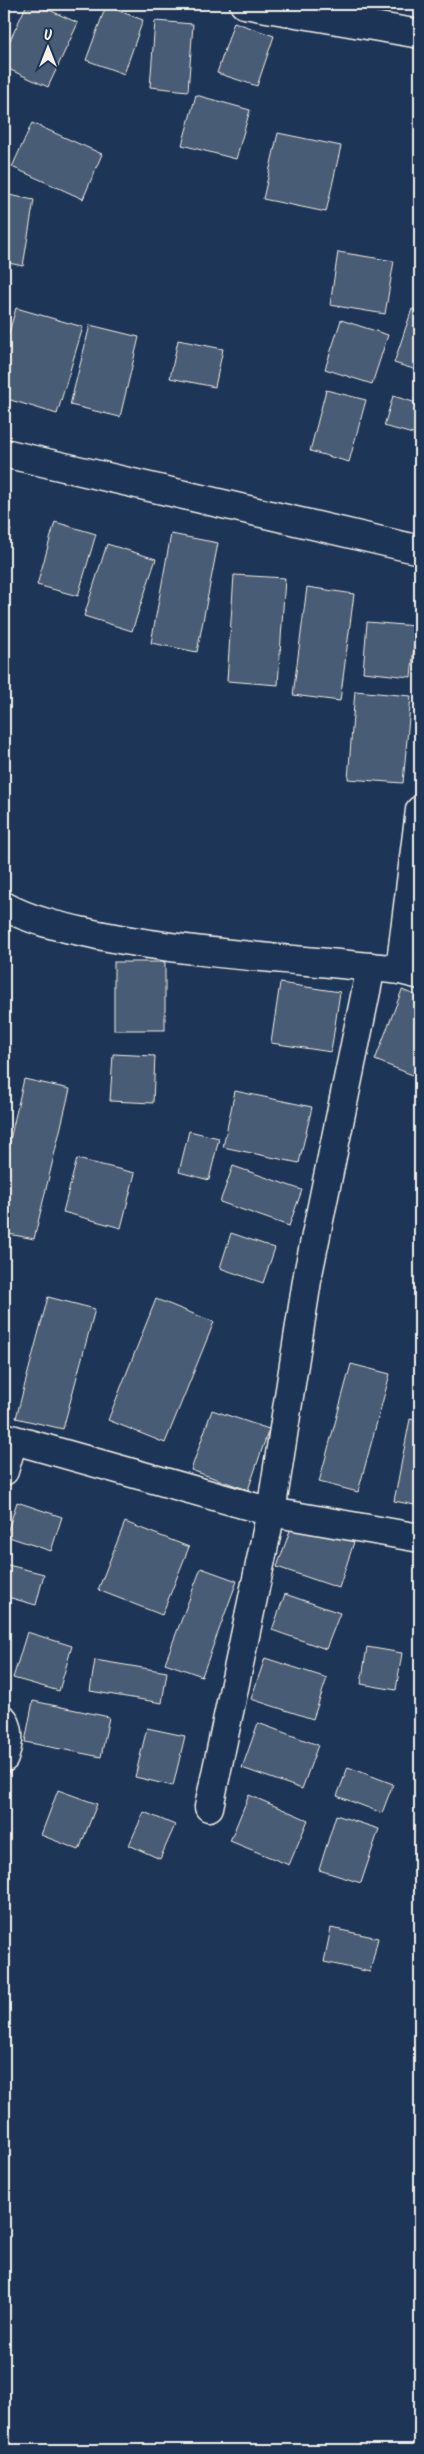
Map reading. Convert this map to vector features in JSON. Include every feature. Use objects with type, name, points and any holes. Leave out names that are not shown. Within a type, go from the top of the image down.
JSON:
[{"type":"street","points":[[244,4],[420,34]]},
{"type":"street","points":[[4,453],[420,550]]},
{"type":"street","points":[[4,906],[48,925],[119,939],[180,948],[371,967],[410,973],[420,810]]},
{"type":"street","points":[[209,1807],[271,1512],[308,1274],[371,967]]},
{"type":"street","points":[[4,1471],[8,1438],[271,1512],[420,1538]]},
{"type":"street","points":[[4,1720],[8,1726],[8,1746],[4,1758]]},
{"type":"building","points":[[27,4],[36,4],[78,23],[48,87],[4,67],[4,53]]},
{"type":"building","points":[[106,6],[143,20],[124,74],[86,60]]},
{"type":"building","points":[[155,21],[193,24],[188,91],[150,87]]},
{"type":"building","points":[[234,22],[274,36],[257,86],[217,73]]},
{"type":"building","points":[[196,95],[250,110],[236,159],[182,145]]},
{"type":"building","points":[[32,123],[102,154],[83,199],[12,167]]},
{"type":"building","points":[[278,133],[341,146],[326,212],[263,199]]},
{"type":"building","points":[[4,194],[34,200],[23,266],[4,262]]},
{"type":"building","points":[[338,252],[394,261],[385,314],[330,305]]},
{"type":"building","points":[[16,308],[83,327],[57,414],[4,398],[4,350]]},
{"type":"building","points":[[412,309],[420,312],[420,371],[394,363]]},
{"type":"building","points":[[341,320],[388,335],[372,384],[325,369]]},
{"type":"building","points":[[90,325],[139,337],[120,417],[70,405]]},
{"type":"building","points":[[178,340],[223,349],[215,387],[170,378]]},
{"type":"building","points":[[326,390],[366,400],[349,462],[310,451]]},
{"type":"building","points":[[393,396],[420,404],[420,436],[384,426]]},
{"type":"building","points":[[55,522],[96,534],[78,596],[37,585]]},
{"type":"building","points":[[4,527],[11,530],[4,547]]},
{"type":"building","points":[[171,534],[218,543],[197,652],[151,643]]},
{"type":"building","points":[[107,544],[156,559],[132,631],[84,616]]},
{"type":"building","points":[[234,575],[285,578],[278,685],[227,681]]},
{"type":"building","points":[[307,587],[354,594],[340,701],[293,695]]},
{"type":"building","points":[[367,622],[416,626],[411,677],[363,672]]},
{"type":"building","points":[[355,691],[411,696],[403,783],[348,779]]},
{"type":"building","points":[[114,962],[165,962],[165,1030],[114,1030]]},
{"type":"building","points":[[280,983],[340,992],[331,1052],[271,1043]]},
{"type":"building","points":[[402,990],[420,997],[420,1078],[375,1060]]},
{"type":"building","points":[[113,1054],[155,1056],[153,1103],[110,1101]]},
{"type":"building","points":[[24,1079],[70,1089],[34,1239],[4,1233],[4,1166]]},
{"type":"building","points":[[235,1091],[312,1107],[299,1163],[223,1147]]},
{"type":"building","points":[[189,1131],[219,1138],[209,1180],[179,1172]]},
{"type":"building","points":[[77,1159],[135,1173],[121,1228],[63,1212]]},
{"type":"building","points":[[233,1166],[302,1190],[289,1226],[220,1202]]},
{"type":"building","points":[[231,1233],[275,1248],[263,1283],[220,1268]]},
{"type":"building","points":[[48,1297],[95,1309],[63,1429],[16,1418]]},
{"type":"building","points":[[156,1299],[214,1322],[165,1443],[108,1420]]},
{"type":"building","points":[[351,1364],[390,1374],[358,1492],[319,1482]]},
{"type":"building","points":[[212,1410],[269,1429],[248,1490],[191,1470]]},
{"type":"building","points":[[410,1419],[420,1421],[420,1506],[394,1501]]},
{"type":"building","points":[[17,1502],[62,1517],[51,1551],[6,1536]]},
{"type":"building","points":[[125,1522],[189,1547],[162,1615],[98,1590]]},
{"type":"building","points":[[293,1522],[354,1542],[339,1588],[277,1567]]},
{"type":"building","points":[[4,1564],[44,1574],[36,1605],[4,1596]]},
{"type":"building","points":[[201,1568],[237,1581],[202,1676],[165,1663]]},
{"type":"building","points":[[285,1594],[340,1613],[326,1649],[272,1630]]},
{"type":"building","points":[[27,1632],[72,1646],[59,1691],[13,1678]]},
{"type":"building","points":[[367,1647],[402,1653],[396,1690],[361,1684]]},
{"type":"building","points":[[265,1658],[327,1678],[313,1719],[251,1699]]},
{"type":"building","points":[[95,1660],[167,1672],[162,1703],[90,1691]]},
{"type":"building","points":[[33,1701],[109,1717],[101,1757],[25,1742]]},
{"type":"building","points":[[258,1723],[318,1745],[302,1789],[242,1768]]},
{"type":"building","points":[[147,1728],[185,1736],[173,1786],[135,1777]]},
{"type":"building","points":[[348,1767],[393,1784],[382,1813],[337,1796]]},
{"type":"building","points":[[58,1790],[97,1804],[79,1850],[41,1835]]},
{"type":"building","points":[[249,1795],[308,1820],[289,1865],[230,1841]]},
{"type":"building","points":[[144,1812],[175,1825],[160,1859],[129,1845]]},
{"type":"building","points":[[336,1815],[379,1829],[361,1883],[319,1870]]},
{"type":"building","points":[[331,1928],[378,1938],[370,1972],[324,1962]]}]
